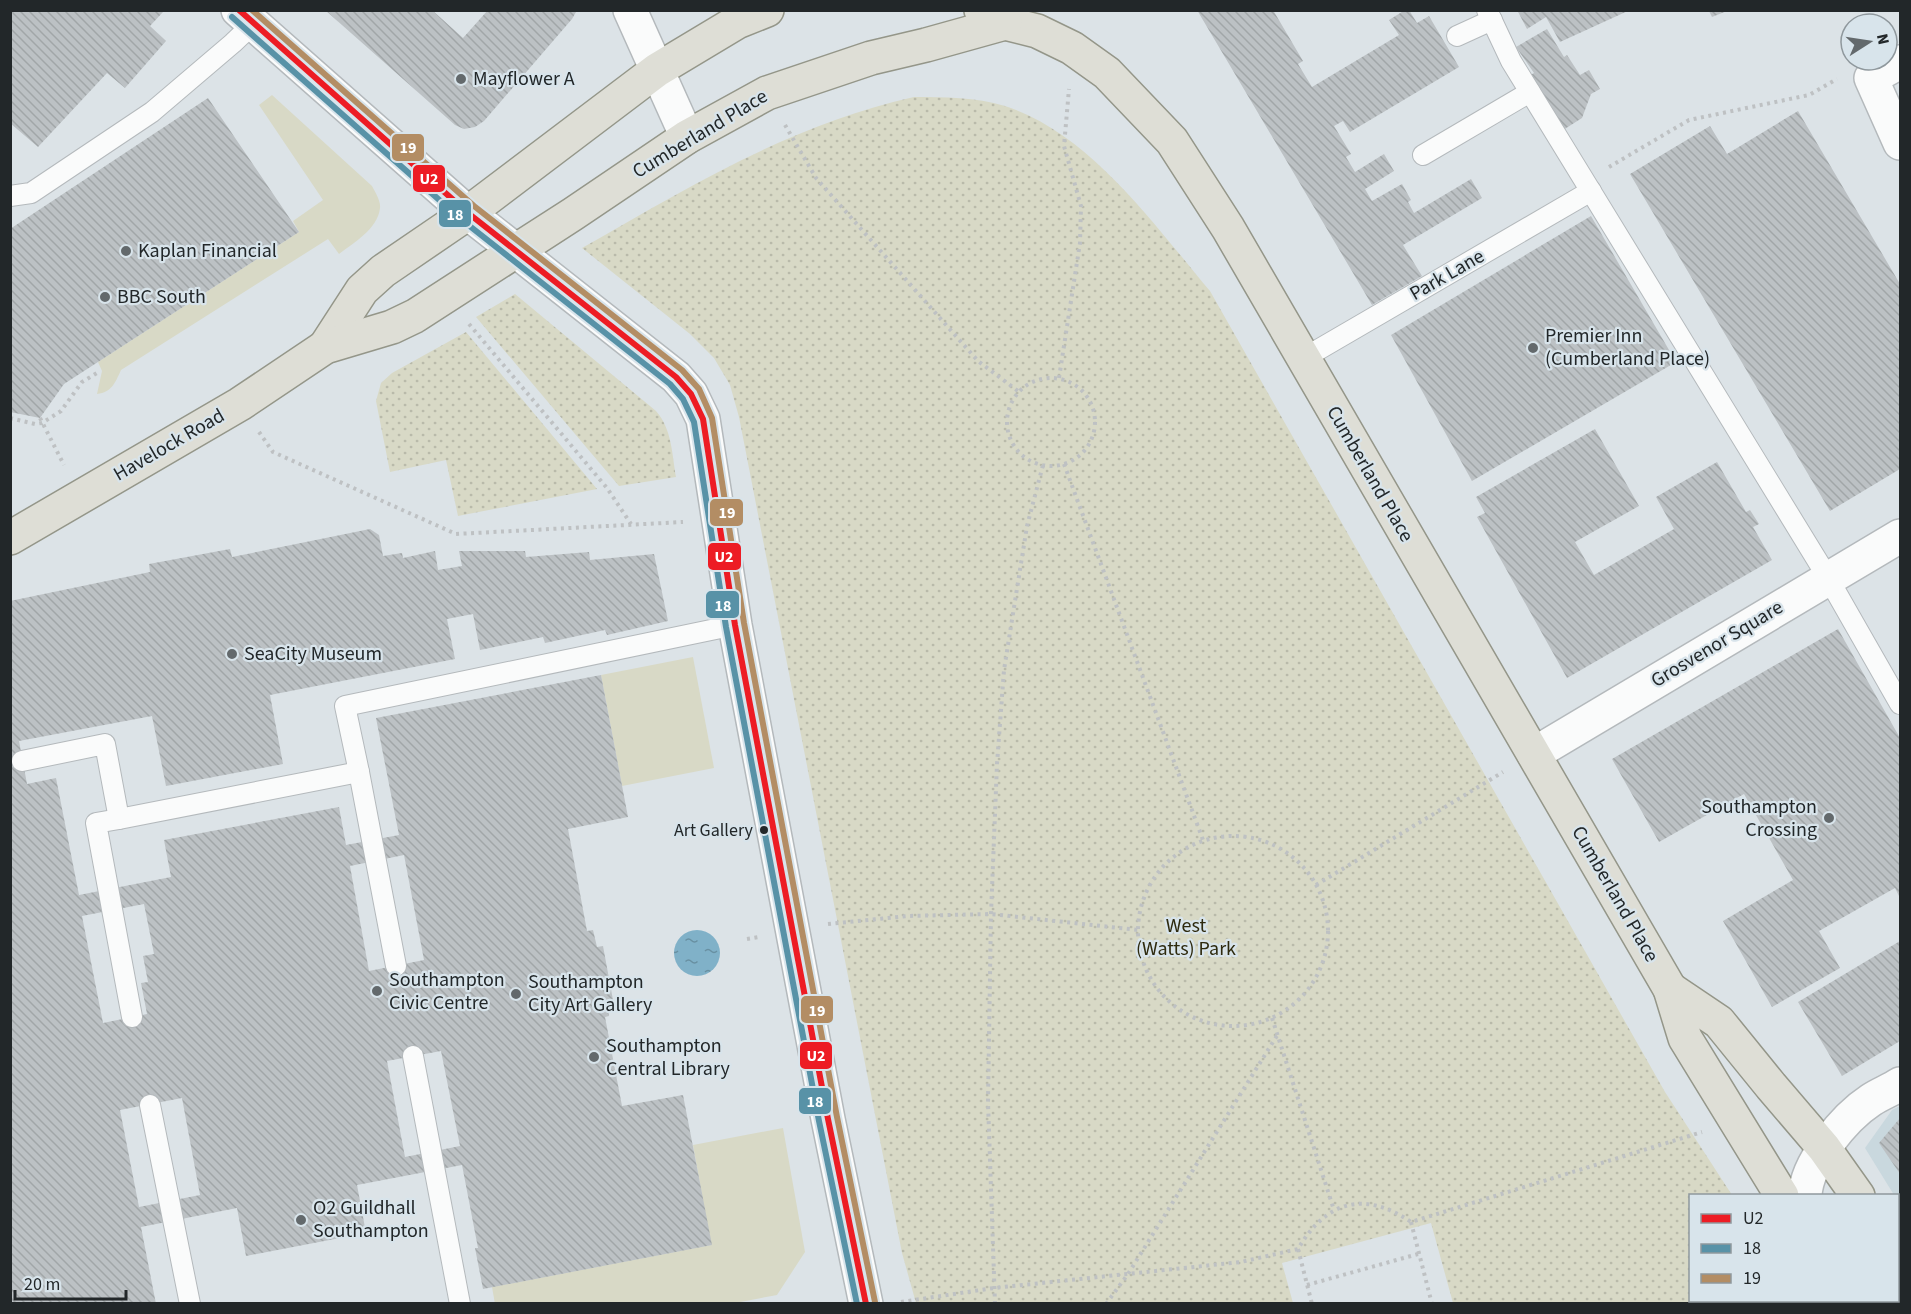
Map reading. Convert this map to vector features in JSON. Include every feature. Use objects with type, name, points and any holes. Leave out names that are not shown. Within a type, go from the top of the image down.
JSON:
[{"type":"main road","points":[[468,213],[657,70],[737,22],[767,10]]},
{"type":"main road","name":"Cumberland Place","points":[[516,251],[687,137],[767,93],[871,58],[926,45],[993,17],[1037,32],[1072,48],[1107,73],[1172,141],[1228,228],[1670,989],[1685,1038],[1781,1194]]},
{"type":"main road","name":"Havelock Road","points":[[325,347],[362,290],[383,271],[468,213]]},
{"type":"main road","name":"Havelock Road","points":[[10,538],[240,404],[325,347],[392,327],[415,316],[516,251]]},
{"type":"main road","name":"Cumberland Place","points":[[1670,989],[1719,1022],[1824,1148],[1857,1194]]},
{"type":"street","points":[[630,10],[687,137]]},
{"type":"street","points":[[245,17],[468,213],[676,377],[691,394],[703,419],[735,625],[828,1119],[866,1304]]},
{"type":"street","points":[[1900,62],[1871,78],[1900,143]]},
{"type":"street","name":"Grosvenor Square","points":[[1534,754],[1900,536]]},
{"type":"street","points":[[1805,1194],[1811,1170],[1824,1148],[1851,1116],[1870,1101],[1900,1084]]},
{"type":"lane","points":[[1457,36],[1489,15],[1511,61],[1828,578],[1900,704]]},
{"type":"lane","points":[[10,196],[31,193],[152,112],[233,43],[245,17]]},
{"type":"lane","points":[[1423,155],[1530,92]]},
{"type":"lane","name":"Park Lane","points":[[1304,358],[1588,186]]},
{"type":"lane","points":[[396,966],[345,706],[735,625]]},
{"type":"lane","points":[[22,761],[105,744],[119,819]]},
{"type":"lane","points":[[132,1017],[96,823],[359,772]]},
{"type":"lane","points":[[413,1056],[460,1304]]},
{"type":"lane","points":[[150,1105],[190,1304]]},
{"type":"path","points":[[1059,378],[1080,243],[1081,206],[1064,146],[1072,48]]},
{"type":"path","points":[[1588,186],[1689,120],[1809,95],[1840,78]]},
{"type":"path","points":[[767,93],[816,178],[978,361],[1018,392]]},
{"type":"path","points":[[446,296],[602,482],[631,524]]},
{"type":"path","points":[[10,418],[35,424],[61,411],[82,382],[97,373]]},
{"type":"path","points":[[1044,378],[1059,378],[1073,383],[1084,392],[1092,405],[1095,419],[1094,434],[1088,447],[1077,458],[1064,464],[1043,465],[1030,461],[1020,453],[1007,429],[1007,416],[1018,392],[1030,382],[1044,378]]},
{"type":"path","points":[[240,404],[273,452],[456,534],[719,520]]},
{"type":"path","points":[[41,421],[52,442]]},
{"type":"path","points":[[1064,464],[1203,840]]},
{"type":"path","points":[[995,1304],[988,1102],[991,914],[997,764],[1004,670],[1028,526],[1043,465]]},
{"type":"path","points":[[1316,885],[1500,774]]},
{"type":"path","points":[[1224,836],[1247,836],[1268,842],[1287,852],[1304,867],[1316,885],[1324,906],[1328,928],[1326,950],[1319,971],[1307,990],[1291,1006],[1272,1018],[1246,1025],[1219,1025],[1194,1017],[1171,1002],[1153,982],[1142,957],[1138,930],[1141,907],[1154,878],[1164,865],[1182,850],[1203,840],[1224,836]]},
{"type":"path","points":[[793,931],[827,924],[907,916],[991,914],[1138,930]]},
{"type":"path","points":[[1272,1018],[1334,1210]]},
{"type":"path","points":[[1106,1304],[1128,1274],[1278,1034]]},
{"type":"path","points":[[1411,1222],[1700,1133],[1733,1115]]},
{"type":"path","points":[[900,1302],[994,1288],[1240,1262],[1298,1249],[1319,1220],[1334,1210],[1353,1205],[1377,1204],[1394,1210],[1411,1222],[1432,1304]]},
{"type":"path","points":[[1298,1249],[1312,1304]]},
{"type":"path","points":[[1307,1285],[1418,1254]]},
{"type":"shaded area","points":[[1900,1106],[1900,1206],[1899,1194],[1893,1194],[1865,1148],[1892,1110]]},
{"type":"green space","points":[[272,95],[372,186],[380,205],[375,222],[364,235],[339,254],[328,239],[121,370],[110,389],[97,394],[102,371],[98,362],[299,232],[293,221],[323,200],[259,105]]},
{"type":"green space","name":"West (Watts) Park","points":[[914,97],[949,97],[994,103],[1036,119],[1065,137],[1119,184],[1210,291],[1665,1092],[1731,1194],[1689,1194],[1689,1302],[1788,1303],[1453,1303],[1431,1223],[1282,1263],[1293,1303],[916,1303],[902,1253],[739,417],[730,385],[714,358],[690,334],[582,248],[742,160],[826,123]]},
{"type":"green space","points":[[515,294],[656,411],[668,434],[676,477],[619,486],[476,317]]},
{"type":"green space","points":[[466,332],[597,489],[458,516],[446,460],[390,472],[376,401],[381,383],[392,373]]},
{"type":"green space","points":[[693,657],[714,768],[622,786],[601,675]]},
{"type":"green space","points":[[783,1128],[805,1252],[777,1295],[730,1304],[495,1304],[492,1287],[711,1245],[693,1145]]},
{"type":"water","points":[[697,930],[713,937],[720,953],[713,969],[697,976],[681,969],[674,953],[681,937]]},
{"type":"building","points":[[10,10],[162,10],[163,12],[150,26],[166,41],[125,88],[107,73],[38,147],[10,123]]},
{"type":"building","name":"Mayflower A","points":[[325,10],[432,10],[463,38],[488,10],[576,10],[576,12],[484,121],[475,127],[464,129],[455,125]]},
{"type":"building","points":[[1197,10],[1273,10],[1303,61],[1298,64],[1312,87],[1399,35],[1389,20],[1405,10],[1409,10],[1417,23],[1429,16],[1459,67],[1350,132],[1343,121],[1334,126],[1351,154],[1346,157],[1355,172],[1384,154],[1394,171],[1365,189],[1372,201],[1402,184],[1411,200],[1408,202],[1414,213],[1471,179],[1482,198],[1403,245],[1422,276],[1372,305]]},
{"type":"building","points":[[1517,10],[1630,10],[1560,42],[1546,17],[1527,29]]},
{"type":"building","points":[[1709,11],[1727,11],[1712,17]]},
{"type":"building","points":[[1547,29],[1564,57],[1567,55],[1580,75],[1589,70],[1600,89],[1591,94],[1582,118],[1560,132],[1527,77],[1534,73],[1516,47]]},
{"type":"building","name":"BBC South","points":[[208,98],[299,232],[64,384],[40,418],[10,412],[10,229]]},
{"type":"building","points":[[1798,111],[1900,284],[1900,469],[1830,511],[1630,174],[1710,126],[1727,154]]},
{"type":"building","name":"Premier Inn (Cumberland Place)","points":[[1591,216],[1676,362],[1472,481],[1391,335]]},
{"type":"building","points":[[1595,429],[1639,506],[1575,542],[1594,575],[1674,529],[1656,497],[1717,462],[1746,512],[1750,510],[1759,524],[1753,527],[1772,560],[1567,678],[1477,517],[1485,513],[1476,497]]},
{"type":"building","name":"Southampton Civic Centre","points":[[370,529],[379,535],[383,556],[402,553],[403,558],[435,551],[438,570],[462,566],[459,551],[525,551],[526,557],[589,552],[590,560],[654,554],[668,621],[607,635],[605,630],[545,643],[543,637],[480,650],[473,614],[447,619],[455,659],[270,695],[283,764],[166,786],[152,716],[19,741],[27,784],[56,778],[79,895],[171,877],[164,840],[339,807],[346,845],[399,835],[376,718],[601,675],[628,817],[568,829],[587,931],[593,930],[597,947],[603,946],[613,1000],[607,1001],[609,1016],[605,1017],[622,1106],[683,1095],[712,1245],[483,1289],[475,1248],[478,1248],[462,1165],[357,1185],[366,1233],[246,1256],[237,1208],[141,1227],[156,1304],[10,1304],[10,601],[150,572],[149,564],[230,549],[232,557]],"holes":[[[404,855],[424,960],[369,971],[350,866]],[[144,904],[154,954],[143,956],[148,982],[141,983],[147,1014],[103,1023],[82,916]],[[441,1051],[460,1146],[405,1157],[387,1061]],[[182,1098],[200,1195],[139,1207],[120,1110]]]},
{"type":"building","name":"Southampton Crossing","points":[[1838,629],[1900,738],[1900,898],[1895,888],[1819,931],[1840,968],[1772,1007],[1723,921],[1793,880],[1744,794],[1659,842],[1612,759]]},
{"type":"building","points":[[1900,941],[1900,1041],[1842,1076],[1798,1002]]},
{"type":"building","points":[[1900,1118],[1900,1174],[1879,1143]]},
{"type":"transit line","name":"U2","points":[[239,10],[468,213],[676,377],[691,394],[703,419],[735,625],[828,1119],[866,1304]]},
{"type":"transit line","name":"19","points":[[252,10],[474,206],[682,370],[699,389],[712,418],[744,623],[837,1117],[875,1302]]},
{"type":"transit line","name":"18","points":[[232,17],[462,220],[670,384],[683,399],[694,422],[726,627],[819,1121],[857,1304]]},
{"type":"place","name":"Mayflower A","points":[[461,79]]},
{"type":"place","name":"Kaplan Financial","points":[[126,251]]},
{"type":"place","name":"BBC South","points":[[105,297]]},
{"type":"place","name":"Premier Inn (Cumberland Place)","points":[[1533,348]]},
{"type":"place","name":"SeaCity Museum","points":[[232,654]]},
{"type":"place","name":"Southampton Crossing","points":[[1829,818]]},
{"type":"place","name":"Art Gallery","points":[[764,830]]},
{"type":"place","name":"Southampton Civic Centre","points":[[377,991]]},
{"type":"place","name":"Southampton City Art Gallery","points":[[516,994]]},
{"type":"place","name":"Southampton Central Library","points":[[594,1057]]},
{"type":"place","name":"O2 Guildhall Southampton","points":[[301,1220]]}]
